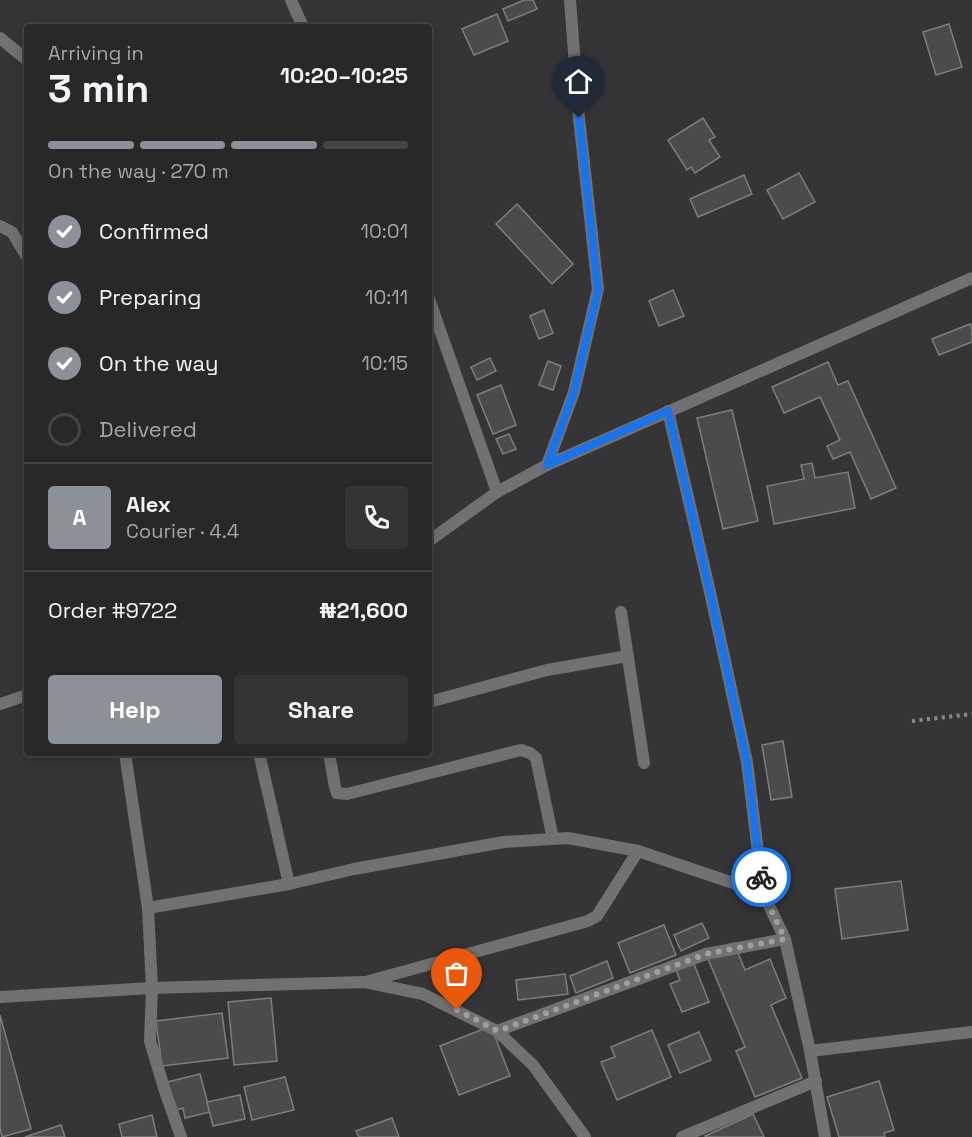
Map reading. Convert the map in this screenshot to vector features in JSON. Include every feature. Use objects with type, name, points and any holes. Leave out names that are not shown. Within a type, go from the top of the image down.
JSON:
[{"type":"street","points":[[291,0],[302,24]]},
{"type":"street","points":[[547,465],[574,392],[598,290],[579,118],[570,0]]},
{"type":"street","points":[[0,38],[24,58]]},
{"type":"street","points":[[0,226],[12,232],[24,252]]},
{"type":"street","points":[[432,539],[497,492],[547,465],[972,278]]},
{"type":"street","points":[[432,308],[497,492]]},
{"type":"street","points":[[668,411],[747,762],[763,893],[785,939],[810,1051],[825,1137]]},
{"type":"street","points":[[621,612],[644,764]]},
{"type":"street","points":[[432,701],[547,670],[628,656]]},
{"type":"street","points":[[0,704],[24,696]]},
{"type":"street","points":[[329,756],[334,787],[337,793],[346,794],[522,750],[536,758],[553,839]]},
{"type":"street","points":[[125,756],[148,908],[152,988],[150,1041],[181,1137]]},
{"type":"street","points":[[260,756],[289,884]]},
{"type":"street","points":[[148,908],[289,884],[354,869],[504,842],[568,838],[638,851],[763,893]]},
{"type":"street","points":[[365,982],[588,921],[597,916],[638,851]]},
{"type":"street","points":[[498,1031],[706,954],[785,939]]},
{"type":"street","points":[[0,997],[152,988],[365,982],[423,994],[498,1031],[533,1065],[585,1137]]},
{"type":"street","points":[[810,1051],[972,1032]]},
{"type":"street","points":[[682,1137],[816,1082]]},
{"type":"path","points":[[912,721],[972,714]]},
{"type":"building","points":[[524,0],[533,0],[537,9],[508,21],[503,9]]},
{"type":"building","points":[[497,14],[508,41],[474,55],[462,29]]},
{"type":"building","points":[[949,24],[962,67],[936,75],[923,32]]},
{"type":"building","points":[[703,118],[715,137],[709,140],[720,157],[695,173],[691,167],[687,170],[668,140]]},
{"type":"building","points":[[799,173],[815,202],[783,219],[767,190]]},
{"type":"building","points":[[744,175],[752,194],[698,217],[690,199]]},
{"type":"building","points":[[517,204],[573,264],[552,284],[496,224]]},
{"type":"building","points":[[673,290],[684,316],[659,326],[649,301]]},
{"type":"building","points":[[544,310],[553,333],[539,339],[530,316]]},
{"type":"building","points":[[970,324],[972,342],[939,355],[932,339]]},
{"type":"building","points":[[490,358],[496,371],[477,380],[471,367]]},
{"type":"building","points":[[548,361],[561,366],[553,390],[539,385]]},
{"type":"building","points":[[828,362],[838,385],[848,381],[896,488],[871,499],[850,452],[833,459],[827,446],[840,440],[820,397],[784,413],[772,387]]},
{"type":"building","points":[[501,385],[516,425],[493,434],[477,395]]},
{"type":"building","points":[[732,410],[758,521],[723,529],[697,418]]},
{"type":"building","points":[[509,434],[516,449],[503,454],[496,439]]},
{"type":"building","points":[[812,463],[815,478],[848,472],[855,508],[774,524],[767,486],[804,479],[801,465]]},
{"type":"building","points":[[783,741],[792,797],[771,800],[762,745]]},
{"type":"building","points":[[901,881],[908,930],[842,939],[835,889]]},
{"type":"building","points":[[702,923],[709,938],[681,951],[674,935]]},
{"type":"building","points":[[664,925],[676,955],[630,973],[618,943]]},
{"type":"building","points":[[734,943],[745,970],[770,959],[786,998],[771,1005],[802,1078],[755,1097],[736,1051],[745,1047],[706,954]]},
{"type":"building","points":[[692,959],[709,1002],[682,1012],[670,984],[680,980],[674,966]]},
{"type":"building","points":[[607,961],[613,978],[576,993],[570,976]]},
{"type":"building","points":[[565,974],[568,994],[518,1000],[516,980]]},
{"type":"building","points":[[271,998],[277,1061],[234,1065],[228,1002]]},
{"type":"building","points":[[222,1013],[228,1058],[162,1066],[156,1021]]},
{"type":"building","points":[[0,1015],[31,1129],[2,1137],[0,1128]]},
{"type":"building","points":[[491,1026],[510,1076],[459,1095],[440,1046]]},
{"type":"building","points":[[652,1030],[671,1077],[617,1100],[601,1062],[615,1057],[611,1047]]},
{"type":"building","points":[[699,1032],[711,1060],[680,1073],[668,1045]]},
{"type":"building","points":[[200,1074],[210,1112],[185,1118],[183,1108],[174,1111],[167,1082]]},
{"type":"building","points":[[285,1077],[294,1110],[252,1120],[244,1087]]},
{"type":"building","points":[[879,1081],[894,1130],[884,1133],[885,1137],[839,1137],[827,1097]]},
{"type":"building","points":[[240,1095],[245,1119],[213,1126],[207,1102]]},
{"type":"building","points":[[753,1114],[764,1137],[705,1136]]},
{"type":"building","points":[[152,1115],[157,1137],[122,1137],[119,1124]]},
{"type":"building","points":[[392,1118],[399,1137],[359,1137],[356,1131]]},
{"type":"building","points":[[61,1125],[65,1137],[25,1137]]},
{"type":"way so far","points":[[457,1010],[498,1031],[706,954],[785,939],[763,893],[761,877]]},
{"type":"route","points":[[579,118],[598,290],[574,392],[547,465],[668,411],[747,762],[761,877]]}]
